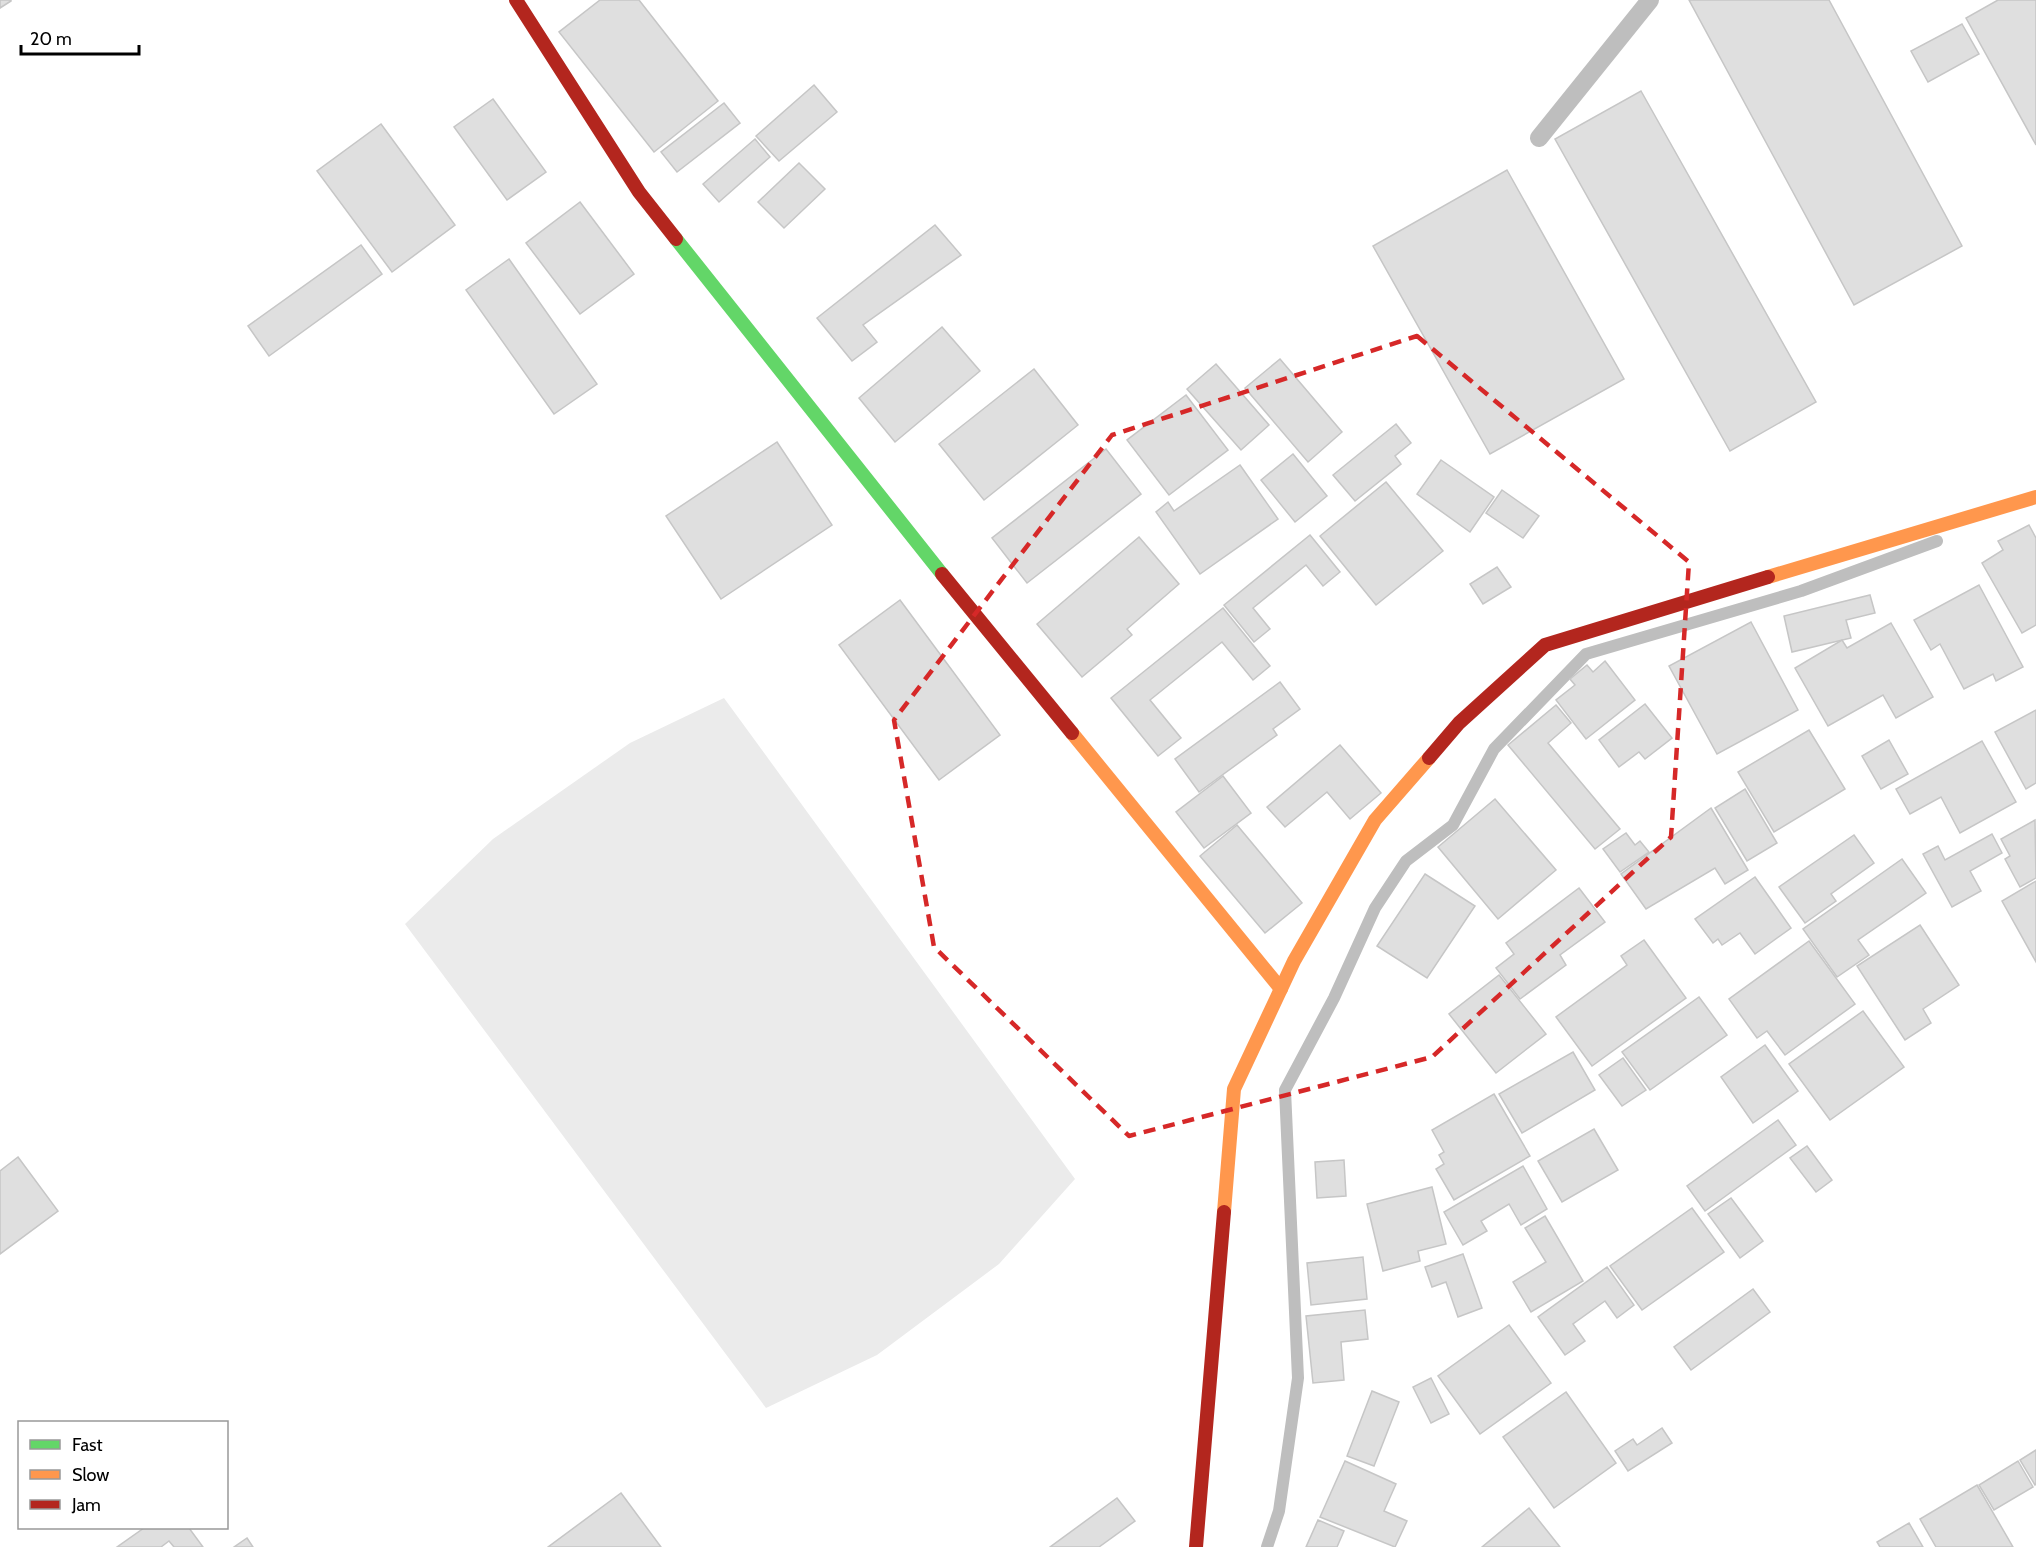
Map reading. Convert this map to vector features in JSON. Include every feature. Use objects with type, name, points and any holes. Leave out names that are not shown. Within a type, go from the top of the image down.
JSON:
[{"type":"street","points":[[516,0],[639,192],[915,541],[1281,989]]},
{"type":"street","points":[[1196,1547],[1234,1089],[1281,989],[1375,820],[1459,723],[1545,645],[1862,547],[1999,506],[2036,498]]},
{"type":"lane","points":[[1539,138],[1650,0]]},
{"type":"highlighted area","points":[[1417,336],[1689,562],[1671,837],[1432,1057],[1129,1136],[934,947],[894,720],[1112,435]]},
{"type":"shaded area","points":[[724,698],[1075,1179],[999,1264],[877,1355],[766,1408],[405,924],[493,839],[630,743]]},
{"type":"building","points":[[0,0],[11,0],[11,1],[0,8]]},
{"type":"building","points":[[600,0],[639,0],[718,101],[654,152],[559,32]]},
{"type":"building","points":[[1689,0],[1829,0],[1962,246],[1854,305]]},
{"type":"building","points":[[1998,0],[2036,0],[2036,145],[1966,18]]},
{"type":"building","points":[[1962,24],[1979,54],[1928,82],[1911,51]]},
{"type":"building","points":[[814,85],[837,112],[779,161],[756,136]]},
{"type":"building","points":[[1641,91],[1816,402],[1730,451],[1555,139]]},
{"type":"building","points":[[493,99],[546,172],[507,200],[454,127]]},
{"type":"building","points":[[724,103],[740,123],[677,172],[661,152]]},
{"type":"building","points":[[381,124],[455,225],[392,272],[317,171]]},
{"type":"building","points":[[755,139],[770,157],[719,202],[703,184]]},
{"type":"building","points":[[799,163],[825,189],[784,228],[758,202]]},
{"type":"building","points":[[1507,170],[1624,379],[1490,454],[1373,246]]},
{"type":"building","points":[[580,202],[634,274],[580,314],[526,243]]},
{"type":"building","points":[[935,225],[961,255],[863,325],[877,342],[852,361],[817,318]]},
{"type":"building","points":[[361,245],[382,274],[269,356],[248,326]]},
{"type":"building","points":[[509,259],[597,384],[554,414],[466,290]]},
{"type":"building","points":[[942,327],[980,371],[895,442],[859,398]]},
{"type":"building","points":[[1280,359],[1342,432],[1308,462],[1245,388]]},
{"type":"building","points":[[1216,364],[1269,425],[1241,450],[1187,389]]},
{"type":"building","points":[[1034,369],[1078,425],[984,500],[939,444]]},
{"type":"building","points":[[1186,395],[1228,450],[1169,495],[1127,440]]},
{"type":"building","points":[[1396,424],[1411,443],[1395,456],[1401,464],[1355,501],[1333,475]]},
{"type":"building","points":[[777,442],[832,525],[721,599],[666,516]]},
{"type":"building","points":[[1106,449],[1141,494],[1027,583],[992,538]]},
{"type":"building","points":[[1293,454],[1327,496],[1295,522],[1261,480]]},
{"type":"building","points":[[1441,460],[1494,497],[1470,532],[1417,494]]},
{"type":"building","points":[[1240,465],[1278,519],[1200,574],[1156,512],[1168,502],[1174,511]]},
{"type":"building","points":[[1386,482],[1443,551],[1376,605],[1320,536]]},
{"type":"building","points":[[1502,490],[1539,516],[1523,538],[1486,513]]},
{"type":"building","points":[[2029,525],[2036,538],[2036,625],[2022,633],[1982,563],[2003,550],[1998,541]]},
{"type":"building","points":[[1310,535],[1340,572],[1323,586],[1306,565],[1253,608],[1270,629],[1254,642],[1224,605]]},
{"type":"building","points":[[1139,537],[1179,584],[1127,629],[1132,635],[1082,677],[1037,624]]},
{"type":"building","points":[[1497,567],[1511,587],[1483,604],[1470,584]]},
{"type":"building","points":[[1979,585],[2023,667],[1996,681],[1993,674],[1964,689],[1940,644],[1931,650],[1914,620]]},
{"type":"building","points":[[1870,595],[1875,613],[1846,620],[1851,638],[1792,652],[1784,616]]},
{"type":"building","points":[[900,600],[1000,735],[939,780],[839,645]]},
{"type":"building","points":[[1223,608],[1270,666],[1253,680],[1222,642],[1150,700],[1181,738],[1158,756],[1111,698]]},
{"type":"building","points":[[1751,622],[1798,710],[1717,754],[1669,666]]},
{"type":"building","points":[[1891,623],[1933,697],[1896,718],[1883,695],[1828,726],[1795,668],[1842,640],[1847,648]]},
{"type":"building","points":[[1605,661],[1635,700],[1586,739],[1556,700],[1575,685],[1570,679],[1587,665],[1593,672]]},
{"type":"building","points":[[1280,682],[1300,709],[1273,729],[1277,735],[1199,792],[1175,759]]},
{"type":"building","points":[[1645,704],[1672,738],[1645,759],[1639,752],[1619,767],[1599,740]]},
{"type":"building","points":[[1556,705],[1571,723],[1548,743],[1620,829],[1595,849],[1508,745]]},
{"type":"building","points":[[2036,710],[2036,783],[2026,789],[1995,732]]},
{"type":"building","points":[[1809,730],[1845,789],[1774,832],[1738,772]]},
{"type":"building","points":[[1889,740],[1908,774],[1881,789],[1862,756]]},
{"type":"building","points":[[1982,741],[2016,802],[1960,833],[1941,797],[1910,814],[1896,789]]},
{"type":"building","points":[[1340,745],[1381,793],[1350,819],[1327,792],[1285,827],[1267,807]]},
{"type":"building","points":[[1223,776],[1251,813],[1204,848],[1176,812]]},
{"type":"building","points":[[1745,789],[1777,843],[1747,861],[1715,808]]},
{"type":"building","points":[[1495,799],[1556,870],[1498,919],[1438,847]]},
{"type":"building","points":[[1711,808],[1748,870],[1725,884],[1715,868],[1646,909],[1621,874]]},
{"type":"building","points":[[2035,820],[2036,878],[2020,887],[2005,859],[2010,856],[2001,839]]},
{"type":"building","points":[[1237,825],[1302,903],[1265,933],[1200,856]]},
{"type":"building","points":[[1626,833],[1635,845],[1640,841],[1649,852],[1620,872],[1603,849]]},
{"type":"building","points":[[1992,834],[2002,853],[1970,871],[1981,891],[1952,907],[1923,854],[1938,846],[1945,860]]},
{"type":"building","points":[[1854,835],[1874,863],[1831,894],[1836,901],[1805,923],[1779,887]]},
{"type":"building","points":[[1902,859],[1926,893],[1858,940],[1869,955],[1837,977],[1803,929]]},
{"type":"building","points":[[1425,874],[1475,906],[1427,978],[1377,946]]},
{"type":"building","points":[[1755,877],[1791,928],[1755,954],[1740,933],[1722,945],[1718,939],[1713,943],[1695,919]]},
{"type":"building","points":[[2036,881],[2036,962],[2002,901]]},
{"type":"building","points":[[1579,888],[1605,922],[1560,955],[1566,965],[1520,999],[1496,968],[1514,954],[1506,943]]},
{"type":"building","points":[[1920,925],[1959,985],[1923,1009],[1931,1023],[1905,1040],[1857,966]]},
{"type":"building","points":[[1644,940],[1686,998],[1592,1066],[1556,1017],[1627,965],[1621,956]]},
{"type":"building","points":[[1809,941],[1855,1004],[1785,1055],[1767,1031],[1757,1038],[1729,999]]},
{"type":"building","points":[[1499,975],[1546,1034],[1496,1073],[1449,1014]]},
{"type":"building","points":[[1699,997],[1727,1035],[1650,1090],[1622,1052]]},
{"type":"building","points":[[1863,1011],[1904,1067],[1830,1120],[1789,1064]]},
{"type":"building","points":[[1765,1045],[1798,1091],[1753,1123],[1721,1077]]},
{"type":"building","points":[[1573,1052],[1595,1090],[1522,1133],[1499,1094]]},
{"type":"building","points":[[1623,1058],[1646,1090],[1622,1106],[1599,1075]]},
{"type":"building","points":[[1494,1094],[1530,1156],[1454,1200],[1436,1169],[1444,1164],[1439,1155],[1444,1152],[1432,1130]]},
{"type":"building","points":[[1778,1120],[1796,1145],[1705,1211],[1687,1186]]},
{"type":"building","points":[[1594,1129],[1618,1170],[1562,1202],[1538,1161]]},
{"type":"building","points":[[1807,1146],[1832,1180],[1816,1192],[1790,1158]]},
{"type":"building","points":[[18,1157],[58,1211],[0,1254],[0,1171]]},
{"type":"building","points":[[1344,1160],[1346,1196],[1317,1198],[1315,1162]]},
{"type":"building","points":[[1523,1166],[1547,1209],[1521,1225],[1509,1204],[1481,1221],[1487,1231],[1463,1245],[1444,1212]]},
{"type":"building","points":[[1432,1187],[1446,1244],[1418,1251],[1420,1261],[1383,1271],[1367,1204]]},
{"type":"building","points":[[1731,1198],[1763,1241],[1740,1258],[1708,1214]]},
{"type":"building","points":[[1692,1208],[1724,1252],[1642,1310],[1610,1266]]},
{"type":"building","points":[[1545,1216],[1583,1281],[1531,1312],[1513,1282],[1546,1262],[1525,1228]]},
{"type":"building","points":[[1463,1254],[1482,1308],[1458,1317],[1446,1282],[1432,1287],[1425,1267]]},
{"type":"building","points":[[1363,1257],[1367,1299],[1311,1305],[1307,1263]]},
{"type":"building","points":[[1607,1267],[1634,1305],[1617,1318],[1605,1301],[1573,1324],[1585,1341],[1565,1355],[1538,1317]]},
{"type":"building","points":[[1753,1289],[1770,1312],[1691,1370],[1674,1347]]},
{"type":"building","points":[[1365,1310],[1368,1339],[1341,1342],[1344,1380],[1313,1383],[1306,1316]]},
{"type":"building","points":[[1509,1325],[1551,1383],[1480,1434],[1438,1376]]},
{"type":"building","points":[[1431,1378],[1449,1414],[1431,1423],[1413,1387]]},
{"type":"building","points":[[1372,1391],[1399,1402],[1374,1466],[1347,1456]]},
{"type":"building","points":[[1566,1392],[1616,1463],[1554,1508],[1503,1437]]},
{"type":"building","points":[[1662,1428],[1672,1443],[1628,1471],[1615,1451],[1633,1439],[1637,1445]]},
{"type":"building","points":[[2036,1450],[2036,1484],[2035,1485],[2020,1460]]},
{"type":"building","points":[[1345,1461],[1396,1484],[1384,1511],[1407,1521],[1395,1547],[1320,1517]]},
{"type":"building","points":[[2018,1461],[2033,1487],[1994,1510],[1979,1485]]},
{"type":"building","points":[[1977,1485],[2013,1547],[1936,1547],[1920,1519]]},
{"type":"building","points":[[621,1493],[661,1547],[548,1547]]},
{"type":"building","points":[[1117,1498],[1135,1521],[1099,1547],[1050,1547]]},
{"type":"building","points":[[1529,1508],[1560,1547],[1482,1547]]},
{"type":"building","points":[[1318,1520],[1344,1531],[1337,1547],[1306,1547]]},
{"type":"building","points":[[1909,1523],[1923,1547],[1880,1547],[1877,1542]]},
{"type":"building","points":[[143,1529],[190,1529],[203,1547],[174,1547],[169,1541],[161,1547],[117,1547]]},
{"type":"building","points":[[247,1538],[253,1547],[234,1547]]},
{"type":"waterway","points":[[1267,1547],[1279,1511],[1298,1378],[1285,1090],[1334,998],[1375,908],[1406,861],[1453,825],[1494,749],[1586,654],[1801,591],[1937,541]]},
{"type":"traffic: fast","points":[[676,239],[942,574]]},
{"type":"traffic: slow","points":[[1768,577],[2036,497]]},
{"type":"traffic: slow","points":[[1072,733],[1281,989]]},
{"type":"traffic: slow","points":[[1224,1212],[1234,1089],[1294,961],[1375,820],[1429,758]]},
{"type":"traffic: jam","points":[[516,0],[639,192],[676,239]]},
{"type":"traffic: jam","points":[[942,574],[1072,733]]},
{"type":"traffic: jam","points":[[1429,758],[1459,723],[1545,645],[1768,577]]},
{"type":"traffic: jam","points":[[1196,1547],[1224,1212]]}]
